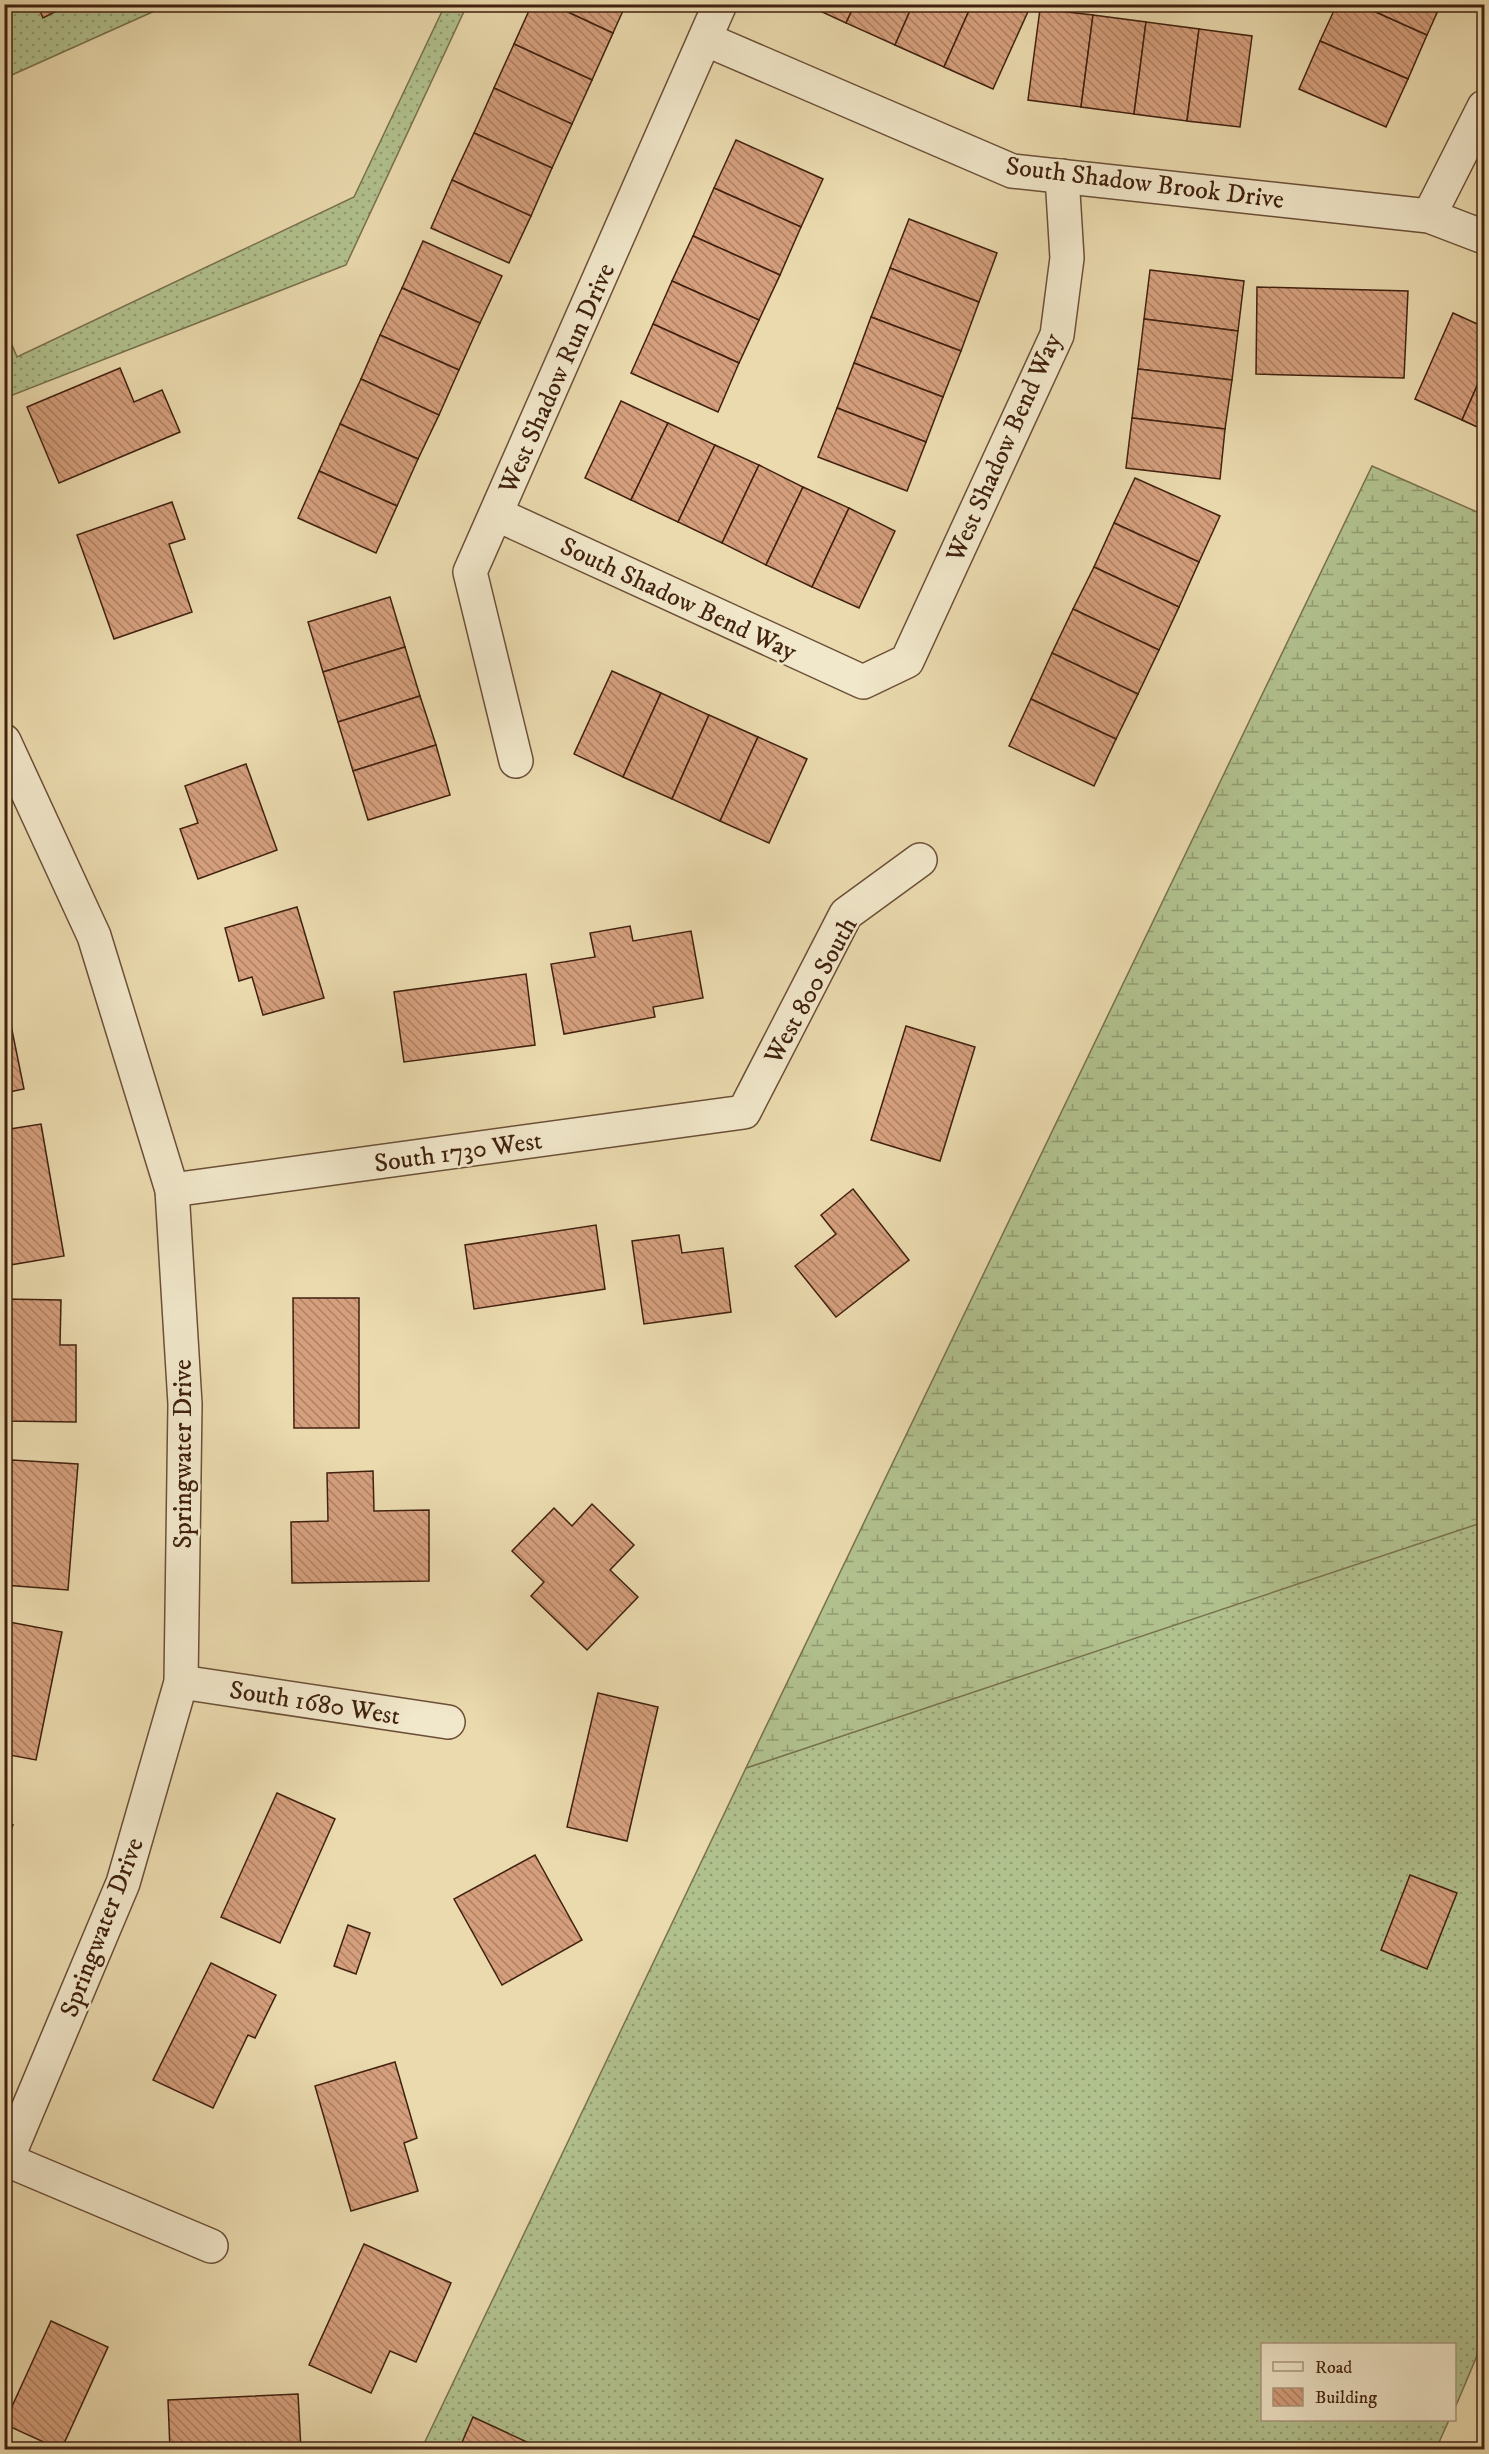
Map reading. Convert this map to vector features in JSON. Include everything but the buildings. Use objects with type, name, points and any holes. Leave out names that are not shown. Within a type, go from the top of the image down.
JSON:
[{"type":"street","name":"West Shadow Run Drive","points":[[516,761],[470,572],[720,4]]},
{"type":"street","name":"South Shadow Brook Drive","points":[[705,39],[1012,171],[1429,216],[1485,237]]},
{"type":"street","points":[[1429,216],[1485,107]]},
{"type":"street","name":"West Shadow Bend Way","points":[[863,682],[907,661],[1057,335],[1067,258],[1062,176]]},
{"type":"street","name":"South Shadow Bend Way","points":[[496,514],[863,682]]},
{"type":"street","name":"Springwater Drive","points":[[4,741],[94,936],[172,1190],[185,1404],[181,1682],[123,1883],[6,2163]]},
{"type":"street","name":"West 800 South","points":[[744,1112],[846,914],[920,860]]},
{"type":"street","name":"South 1730 West","points":[[172,1190],[744,1112]]},
{"type":"street","name":"South 1680 West","points":[[181,1682],[448,1722]]},
{"type":"street","points":[[6,2163],[211,2246]]},
{"type":"green space","points":[[5,4],[168,5],[5,78]]},
{"type":"green space","points":[[445,5],[467,5],[346,265],[5,398],[5,328],[17,357],[354,197]]},
{"type":"green space","points":[[1372,466],[1484,515],[1484,1522],[746,1768]]},
{"type":"green space","points":[[1483,1521],[1484,2339],[1456,2406],[1456,2343],[1261,2343],[1261,2421],[1449,2421],[1436,2449],[421,2450],[746,1768]]}]
